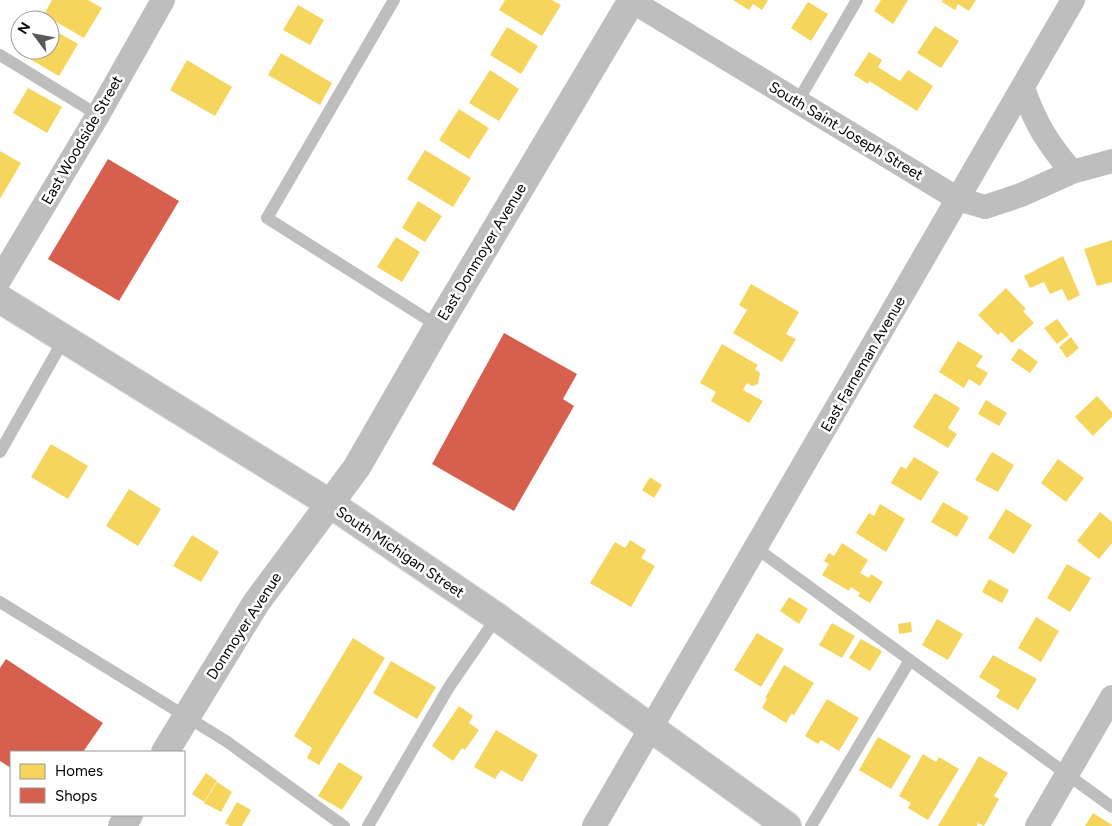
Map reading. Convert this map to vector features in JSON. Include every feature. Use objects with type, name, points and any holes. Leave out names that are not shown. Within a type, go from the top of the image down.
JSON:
[{"type":"main road","name":"East Donmoyer Avenue","points":[[329,503],[357,467],[631,0]]},
{"type":"main road","name":"South Michigan Street","points":[[0,299],[329,503],[497,617],[651,726],[787,826]]},
{"type":"main road","name":"Donmoyer Avenue","points":[[166,751],[256,603],[329,503]]},
{"type":"street","name":"East Woodside Street","points":[[0,279],[98,115],[163,0]]},
{"type":"street","name":"South Saint Joseph Street","points":[[631,0],[958,199],[986,207],[1021,195],[1072,172],[1112,161]]},
{"type":"street","name":"East Farneman Avenue","points":[[594,826],[1023,88],[1072,0]]},
{"type":"street","points":[[1023,88],[1033,117],[1047,142],[1072,172]]},
{"type":"street","points":[[1036,826],[1112,697]]},
{"type":"lane","points":[[394,0],[266,218],[438,326]]},
{"type":"lane","points":[[798,101],[857,0]]},
{"type":"lane","points":[[0,55],[98,115]]},
{"type":"lane","points":[[0,452],[64,339]]},
{"type":"lane","points":[[756,548],[1112,807]]},
{"type":"lane","points":[[0,602],[187,716],[233,746],[344,826]]},
{"type":"lane","points":[[368,826],[449,687],[497,617]]},
{"type":"lane","points":[[811,826],[910,660]]},
{"type":"building: Homes","points":[[52,0],[88,0],[102,8],[84,38],[60,24],[60,10],[47,10]]},
{"type":"building: Homes","points":[[505,0],[552,0],[561,5],[542,36],[499,10]]},
{"type":"building: Homes","points":[[733,0],[768,0],[762,10],[753,4],[749,10]]},
{"type":"building: Homes","points":[[881,0],[908,0],[893,24],[874,11]]},
{"type":"building: Homes","points":[[943,0],[976,0],[969,11],[958,4],[955,10],[942,2]]},
{"type":"building: Homes","points":[[808,2],[828,14],[811,41],[791,28]]},
{"type":"building: Homes","points":[[298,5],[324,20],[310,45],[283,30]]},
{"type":"building: Homes","points":[[935,26],[959,41],[941,68],[917,53]]},
{"type":"building: Homes","points":[[507,27],[538,46],[521,74],[490,55]]},
{"type":"building: Homes","points":[[60,34],[78,44],[59,76],[32,60],[60,60]]},
{"type":"building: Homes","points":[[869,52],[882,60],[878,67],[900,81],[908,70],[933,86],[917,111],[869,81],[868,84],[854,75]]},
{"type":"building: Homes","points":[[281,53],[332,83],[320,105],[268,75]]},
{"type":"building: Homes","points":[[187,60],[232,87],[215,116],[170,90]]},
{"type":"building: Homes","points":[[490,70],[519,89],[499,121],[469,103]]},
{"type":"building: Homes","points":[[28,88],[62,107],[47,133],[13,113]]},
{"type":"building: Homes","points":[[459,109],[489,128],[469,159],[439,140]]},
{"type":"building: Homes","points":[[425,150],[471,178],[453,207],[407,179]]},
{"type":"building: Homes","points":[[0,151],[21,163],[0,199]]},
{"type":"building: Homes","points":[[418,201],[442,216],[425,242],[402,228]]},
{"type":"building: Homes","points":[[396,237],[420,252],[402,282],[377,267]]},
{"type":"building: Homes","points":[[1112,240],[1112,282],[1097,286],[1084,249]]},
{"type":"building: Homes","points":[[1063,256],[1080,295],[1068,301],[1062,289],[1050,294],[1044,282],[1030,288],[1024,276]]},
{"type":"building: Homes","points":[[751,284],[799,312],[786,334],[796,339],[782,362],[733,333],[747,310],[739,305]]},
{"type":"building: Homes","points":[[1006,288],[1026,309],[1023,311],[1034,323],[1012,343],[1001,332],[998,335],[978,315]]},
{"type":"building: Homes","points":[[1057,319],[1069,335],[1057,344],[1044,328]]},
{"type":"building: Homes","points":[[1071,337],[1079,348],[1067,358],[1059,347]]},
{"type":"building: Homes","points":[[958,341],[983,356],[976,366],[988,373],[980,386],[969,379],[964,388],[939,372]]},
{"type":"building: Homes","points":[[722,344],[758,365],[755,369],[760,373],[758,384],[752,386],[747,383],[743,390],[763,401],[749,423],[711,401],[716,392],[700,383]]},
{"type":"building: Homes","points":[[1019,348],[1038,362],[1030,373],[1011,360]]},
{"type":"building: Homes","points":[[935,393],[960,408],[948,428],[957,434],[948,448],[913,427]]},
{"type":"building: Homes","points":[[1097,396],[1112,412],[1112,417],[1093,436],[1075,417]]},
{"type":"building: Homes","points":[[986,400],[1007,413],[999,426],[978,414]]},
{"type":"building: Homes","points":[[51,444],[88,466],[68,499],[31,477]]},
{"type":"building: Homes","points":[[992,452],[1014,465],[998,492],[975,480]]},
{"type":"building: Homes","points":[[914,457],[939,472],[921,501],[891,483],[901,466],[906,469]]},
{"type":"building: Homes","points":[[1058,459],[1084,478],[1066,502],[1041,483]]},
{"type":"building: Homes","points":[[650,477],[662,485],[654,498],[642,490]]},
{"type":"building: Homes","points":[[129,489],[161,509],[138,546],[106,526]]},
{"type":"building: Homes","points":[[943,502],[969,517],[957,537],[931,522]]},
{"type":"building: Homes","points":[[880,504],[905,519],[886,552],[856,533],[869,513],[874,516]]},
{"type":"building: Homes","points":[[1006,509],[1032,525],[1014,554],[988,538]]},
{"type":"building: Homes","points":[[1100,512],[1112,522],[1112,543],[1099,559],[1077,541]]},
{"type":"building: Homes","points":[[192,535],[219,552],[201,582],[173,566]]},
{"type":"building: Homes","points":[[630,540],[646,550],[641,558],[655,566],[631,607],[590,583],[615,542],[625,548]]},
{"type":"building: Homes","points":[[842,543],[868,560],[860,573],[869,578],[871,574],[883,582],[870,603],[858,596],[860,593],[851,587],[849,591],[822,575],[829,564],[824,561],[829,553],[834,556]]},
{"type":"building: Homes","points":[[1067,564],[1091,578],[1070,612],[1047,598]]},
{"type":"building: Homes","points":[[989,579],[1009,590],[1002,603],[982,592]]},
{"type":"building: Homes","points":[[789,597],[808,609],[799,624],[780,611]]},
{"type":"building: Homes","points":[[1036,617],[1059,631],[1041,662],[1018,648]]},
{"type":"building: Homes","points":[[937,619],[963,634],[948,660],[922,645]]},
{"type":"building: Homes","points":[[911,622],[912,632],[899,634],[898,624]]},
{"type":"building: Homes","points":[[832,623],[855,636],[842,658],[819,645]]},
{"type":"building: Homes","points":[[757,633],[784,649],[761,687],[734,670]]},
{"type":"building: Homes","points":[[353,638],[385,658],[319,765],[307,758],[312,748],[294,736]]},
{"type":"building: Homes","points":[[861,639],[882,651],[870,671],[849,658]]},
{"type":"building: Homes","points":[[993,655],[1037,679],[1018,710],[996,697],[1000,690],[979,677]]},
{"type":"building: Homes","points":[[391,661],[436,687],[417,719],[373,693]]},
{"type":"building: Homes","points":[[784,665],[814,683],[794,715],[791,714],[786,723],[762,708],[767,699],[765,698]]},
{"type":"building: Homes","points":[[827,699],[859,718],[839,751],[821,740],[818,744],[805,736]]},
{"type":"building: Homes","points":[[459,706],[473,716],[469,723],[479,730],[465,750],[462,748],[453,761],[432,746]]},
{"type":"building: Homes","points":[[496,730],[538,755],[522,782],[501,770],[495,779],[474,767]]},
{"type":"building: Homes","points":[[878,737],[911,756],[891,789],[859,770]]},
{"type":"building: Homes","points":[[923,754],[936,762],[939,757],[959,769],[928,820],[908,808],[911,803],[899,796]]},
{"type":"building: Homes","points":[[979,756],[1008,773],[994,796],[999,799],[984,826],[978,823],[977,826],[938,826]]},
{"type":"building: Homes","points":[[339,762],[363,777],[342,810],[318,796]]},
{"type":"building: Homes","points":[[206,773],[217,781],[204,802],[192,794]]},
{"type":"building: Homes","points":[[217,782],[232,792],[221,812],[204,803]]},
{"type":"building: Homes","points":[[237,802],[251,810],[242,826],[230,826],[225,823]]},
{"type":"building: Homes","points":[[1093,813],[1112,825],[1112,826],[1085,826]]},
{"type":"building: Shops","points":[[108,159],[179,201],[119,301],[48,259]]},
{"type":"building: Shops","points":[[504,333],[577,374],[563,399],[574,406],[514,511],[432,464]]},
{"type":"building: Shops","points":[[6,659],[103,723],[84,751],[10,751],[10,767],[0,761],[0,668]]}]
